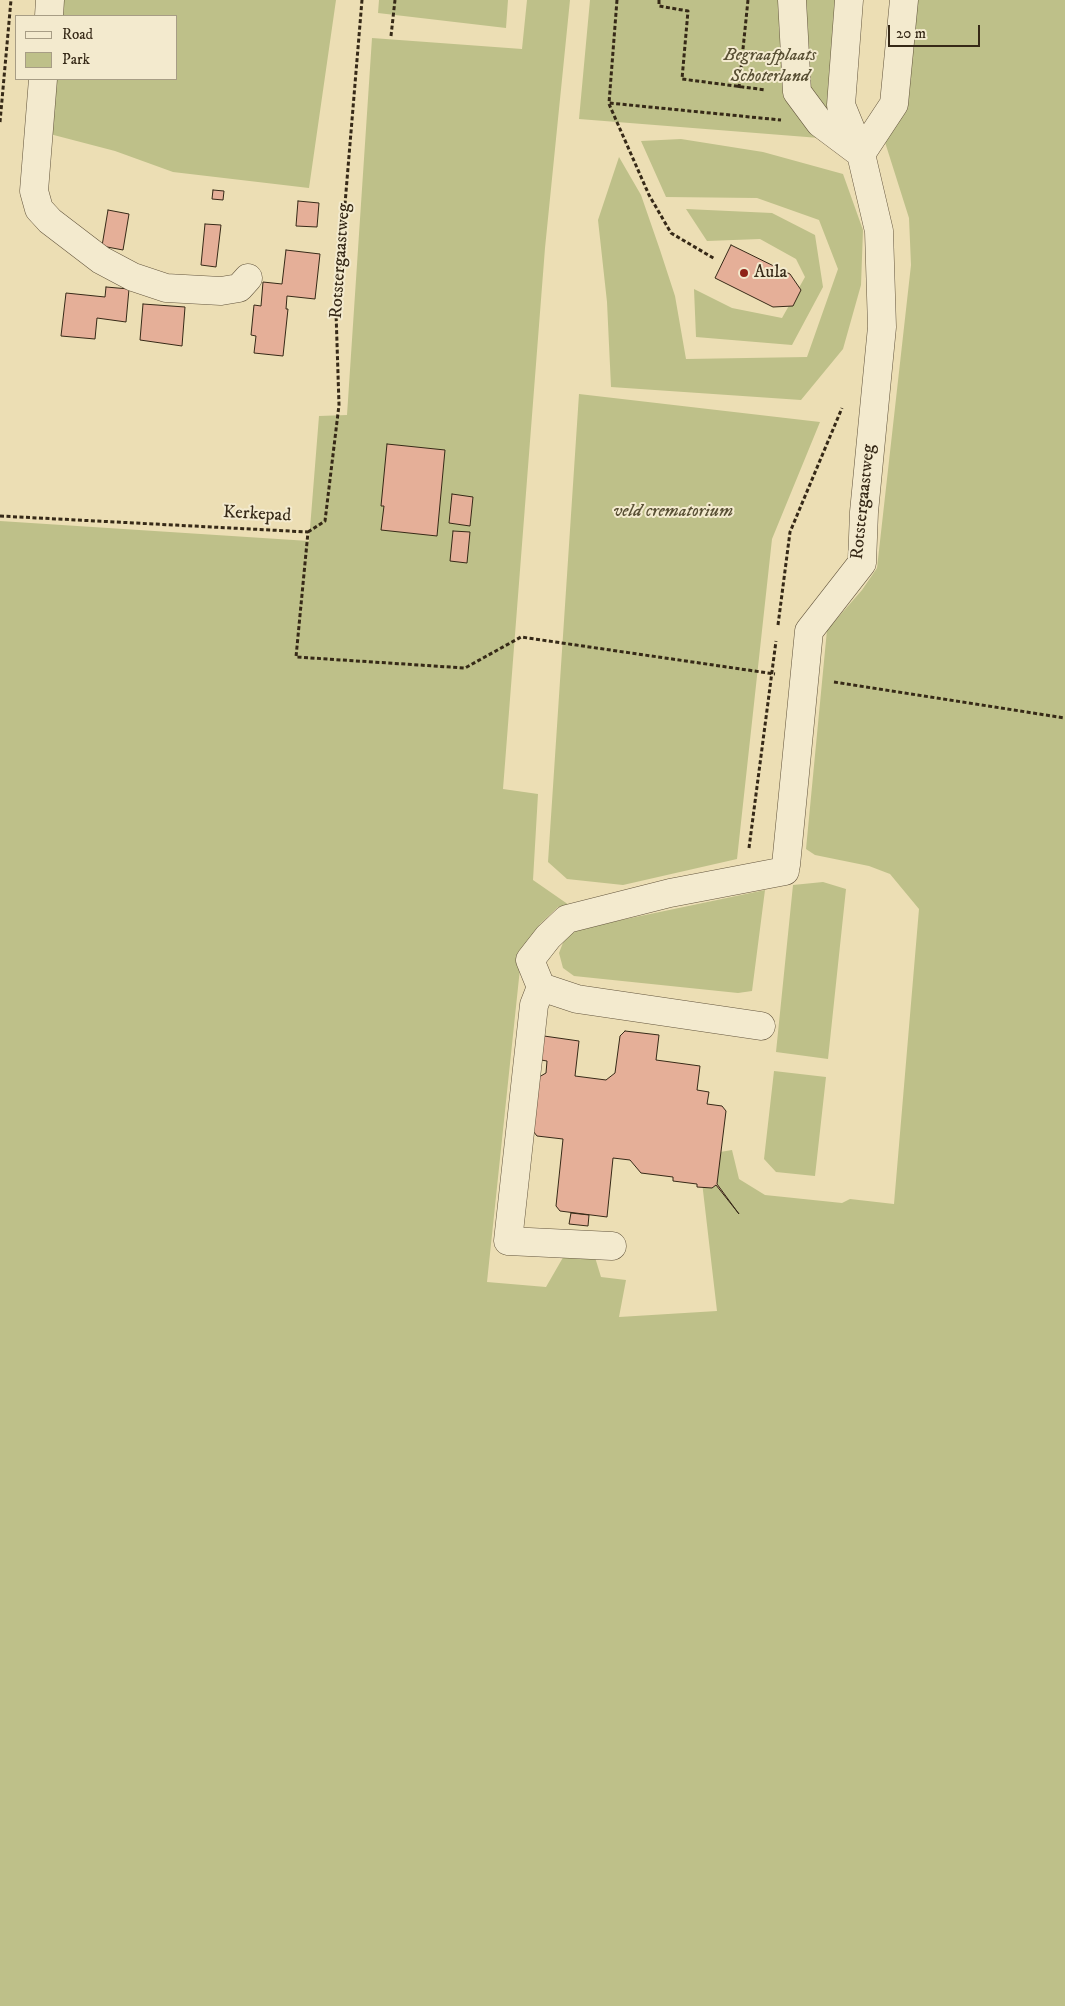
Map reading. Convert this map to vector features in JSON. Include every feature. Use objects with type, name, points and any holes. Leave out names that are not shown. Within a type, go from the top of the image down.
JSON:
[{"type":"lane","points":[[48,15],[50,0]]},
{"type":"lane","points":[[792,0],[797,92],[820,123],[862,154],[894,104],[904,0]]},
{"type":"lane","name":"Rotstergaastweg","points":[[745,879],[786,868],[809,631],[862,563],[864,512],[882,327],[879,231],[862,154],[841,105],[849,0]]},
{"type":"lane","points":[[44,80],[34,190],[39,209],[50,221],[101,260],[133,277],[166,288],[221,291],[239,288],[248,278]]},
{"type":"lane","points":[[612,1246],[508,1241],[534,1005],[541,987],[530,960],[548,937],[568,919],[670,893],[745,879]]},
{"type":"lane","points":[[541,987],[577,999],[761,1026]]},
{"type":"path","points":[[0,122],[11,0]]},
{"type":"path","name":"Rotstergaastweg","points":[[308,532],[325,521],[339,405],[336,312],[362,0]]},
{"type":"path","points":[[391,36],[395,0]]},
{"type":"path","points":[[617,0],[609,103],[649,195],[671,233],[716,259]]},
{"type":"path","points":[[659,0],[659,6],[688,11],[682,79],[739,88],[797,92]]},
{"type":"path","points":[[739,88],[748,0]]},
{"type":"path","points":[[609,103],[820,123]]},
{"type":"path","points":[[778,626],[790,532],[844,404]]},
{"type":"path","name":"Kerkepad","points":[[0,516],[308,532],[296,657],[465,668],[521,637]]},
{"type":"path","points":[[745,879],[776,636]]},
{"type":"green space","points":[[59,0],[336,0],[309,188],[173,172],[115,151],[46,133],[51,80],[178,80],[178,15],[58,15]]},
{"type":"green space","points":[[379,0],[508,0],[506,28],[378,13]]},
{"type":"green space","points":[[527,0],[570,0],[545,248],[503,789],[538,794],[533,880],[569,905],[558,907],[540,924],[521,959],[487,1282],[546,1287],[565,1254],[594,1254],[601,1277],[626,1280],[619,1317],[717,1311],[702,1182],[720,1152],[732,1150],[739,1179],[765,1195],[842,1203],[850,1199],[894,1204],[919,909],[890,874],[869,866],[815,855],[806,849],[827,630],[862,590],[877,568],[911,265],[909,218],[884,139],[895,0],[1065,0],[1065,2006],[0,2006],[0,521],[309,541],[319,416],[347,415],[372,38],[522,49]]},
{"type":"green space","name":"Begraafplaats Schoterland","points":[[590,0],[844,0],[832,139],[579,119]]},
{"type":"green space","points":[[681,139],[763,152],[843,174],[863,230],[861,285],[843,349],[801,400],[611,387],[607,302],[598,220],[619,157],[641,195],[660,250],[675,296],[686,359],[807,357],[838,269],[819,220],[757,198],[666,197],[641,141]]},
{"type":"green space","points":[[686,209],[772,213],[815,235],[823,287],[792,345],[696,337],[694,289],[732,308],[782,318],[805,277],[796,259],[760,239],[707,241]]},
{"type":"green space","name":"veld crematorium","points":[[579,394],[820,422],[772,539],[737,859],[623,885],[567,879],[548,862]]},
{"type":"green space","points":[[823,882],[846,889],[828,1059],[776,1052],[793,885]]},
{"type":"green space","points":[[765,890],[752,991],[738,993],[574,976],[563,968],[559,953],[566,935],[583,928]]},
{"type":"green space","points":[[774,1071],[826,1077],[815,1176],[776,1172],[764,1159]]},
{"type":"building","points":[[213,190],[224,191],[223,200],[212,199]]},
{"type":"building","points":[[298,201],[319,203],[317,227],[296,226]]},
{"type":"building","points":[[108,210],[129,214],[123,250],[102,246]]},
{"type":"building","points":[[205,224],[221,225],[216,267],[201,265]]},
{"type":"building","points":[[731,245],[790,274],[801,290],[793,306],[773,307],[715,278]]},
{"type":"building","points":[[286,250],[320,254],[315,299],[287,296],[286,309],[288,309],[283,356],[254,353],[256,336],[251,335],[254,305],[261,306],[263,282],[282,284]]},
{"type":"building","points":[[106,287],[129,289],[126,322],[97,318],[95,339],[61,336],[66,293],[105,297]]},
{"type":"building","points":[[143,304],[185,307],[182,346],[140,340]]},
{"type":"building","points":[[387,444],[445,450],[437,536],[381,530],[384,506],[381,506]]},
{"type":"building","points":[[452,494],[473,497],[470,526],[449,523]]},
{"type":"building","points":[[453,531],[470,532],[467,563],[450,561]]},
{"type":"building","points":[[625,1031],[659,1035],[656,1060],[700,1066],[697,1090],[709,1092],[707,1104],[722,1106],[726,1111],[717,1184],[739,1214],[716,1185],[712,1188],[697,1187],[697,1184],[673,1181],[673,1177],[641,1173],[630,1160],[613,1158],[607,1217],[560,1211],[556,1206],[563,1139],[537,1136],[533,1131],[539,1077],[546,1073],[547,1061],[541,1060],[544,1036],[579,1041],[575,1076],[606,1080],[615,1073],[620,1036]]},
{"type":"building","points":[[571,1213],[589,1215],[588,1226],[569,1224]]},
{"type":"place","name":"Aula","points":[[744,273]]}]
